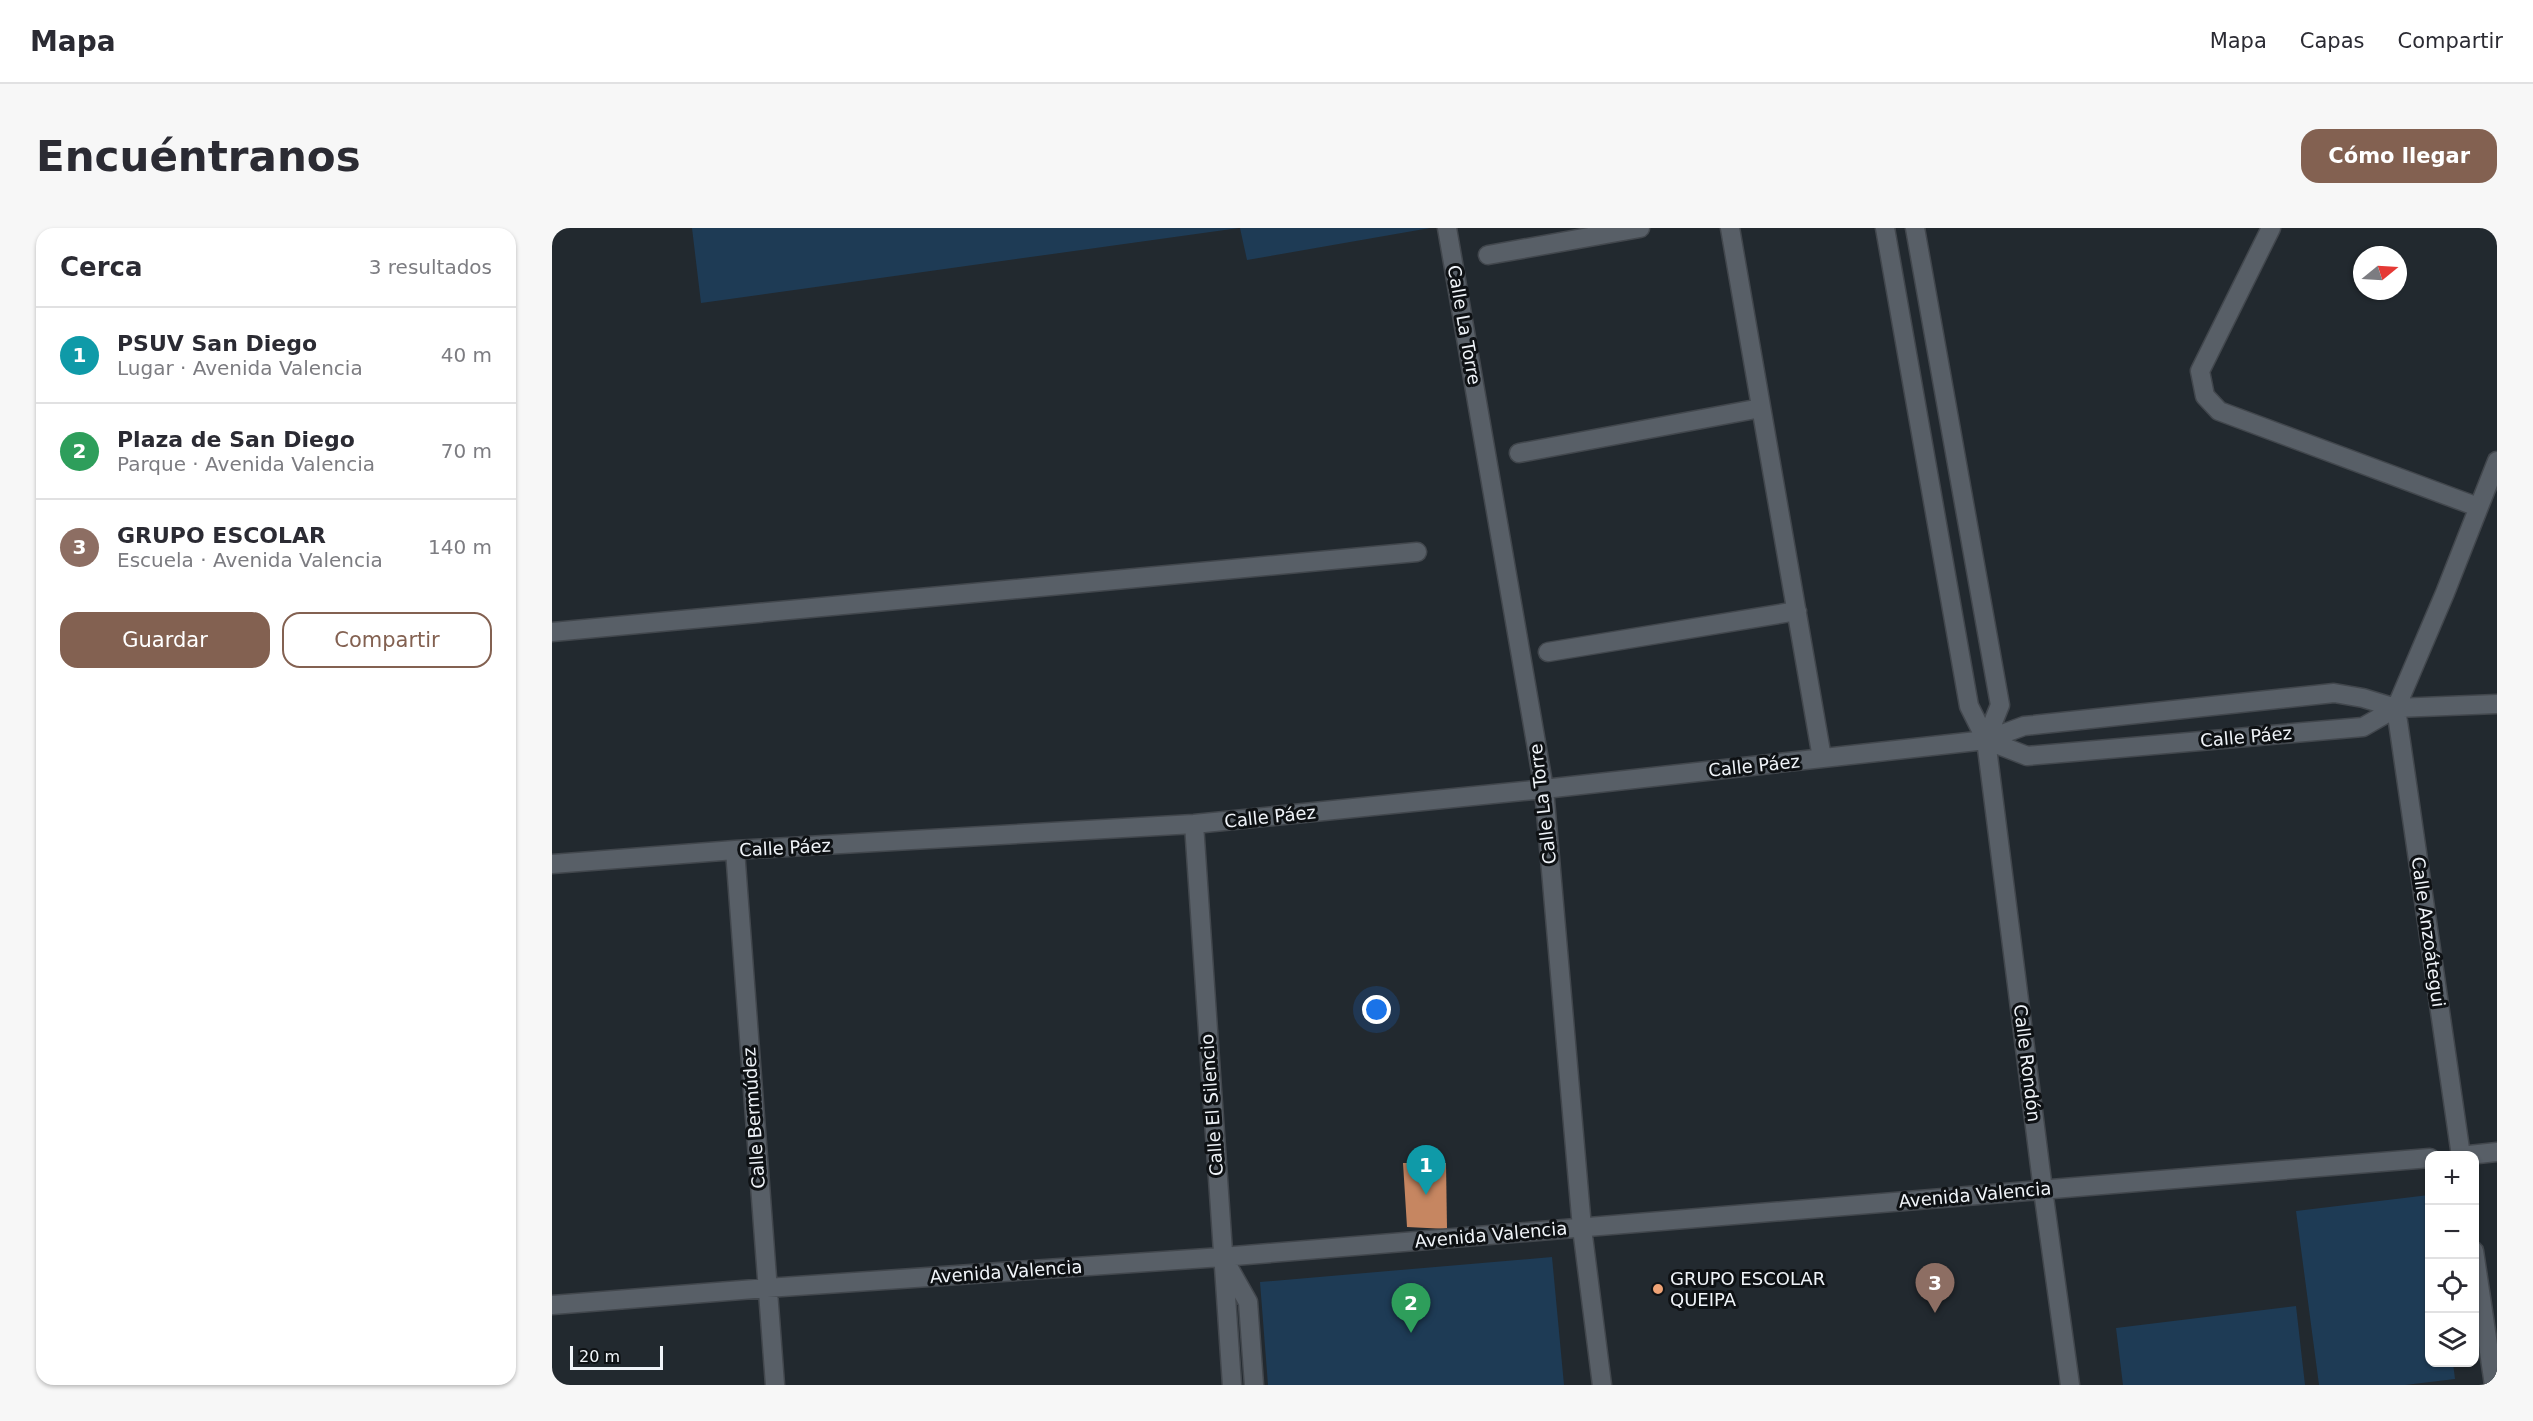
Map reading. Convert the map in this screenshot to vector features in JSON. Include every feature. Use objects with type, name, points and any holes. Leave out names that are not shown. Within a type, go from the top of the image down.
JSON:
[{"type":"street","name":"Calle La Torre","points":[[1447,228],[1544,789],[1582,1228],[1602,1385]]},
{"type":"street","points":[[1488,255],[1640,228]]},
{"type":"street","points":[[1730,228],[1822,758]]},
{"type":"street","points":[[1885,228],[1969,706],[1986,740]]},
{"type":"street","points":[[1915,228],[2000,705],[1986,740]]},
{"type":"street","points":[[2271,228],[2200,371],[2205,396],[2219,411],[2478,507]]},
{"type":"street","points":[[1519,453],[1761,408]]},
{"type":"street","points":[[2396,708],[2445,593],[2497,460]]},
{"type":"street","points":[[552,632],[1417,552]]},
{"type":"street","points":[[1548,652],[1797,611]]},
{"type":"street","name":"Calle Páez","points":[[552,864],[735,850],[1194,824],[1544,789],[1986,740],[2024,726],[2334,693],[2363,698],[2396,708],[2497,704]]},
{"type":"street","name":"Calle Páez","points":[[1986,740],[2026,756],[2363,726],[2396,708]]},
{"type":"street","name":"Calle Anzoátegui","points":[[2396,708],[2459,1151]]},
{"type":"street","name":"Calle Rondón","points":[[1986,740],[2070,1385]]},
{"type":"street","name":"Calle El Silencio","points":[[1194,824],[1232,1385]]},
{"type":"street","name":"Calle Bermúdez","points":[[735,850],[775,1385]]},
{"type":"street","points":[[2479,1153],[2497,1152]]},
{"type":"street","name":"Avenida Valencia","points":[[552,1305],[1222,1257],[2425,1158]]},
{"type":"street","points":[[1222,1257],[1248,1302],[1254,1385]]},
{"type":"street","points":[[2476,1259],[2494,1385]]},
{"type":"shaded area","points":[[692,228],[1239,228],[701,303]]},
{"type":"shaded area","points":[[1240,228],[1430,228],[1247,260]]},
{"type":"shaded area","points":[[2425,1195],[2425,1367],[2454,1367],[2455,1379],[2405,1385],[2319,1385],[2296,1211]]},
{"type":"shaded area","points":[[1552,1257],[1564,1385],[1268,1385],[1260,1282]]},
{"type":"shaded area","points":[[2296,1306],[2305,1385],[2123,1385],[2116,1328]]},
{"type":"building","points":[[1403,1163],[1446,1163],[1447,1229],[1407,1227]]},
{"type":"place","name":"PSUV San Diego","points":[[1426,1195]]},
{"type":"place","name":"GRUPO ESCOLAR QUEIPA","points":[[1658,1289]]},
{"type":"place","name":"GRUPO ESCOLAR","points":[[1935,1313]]},
{"type":"place","name":"Plaza de San Diego","points":[[1411,1333]]}]
